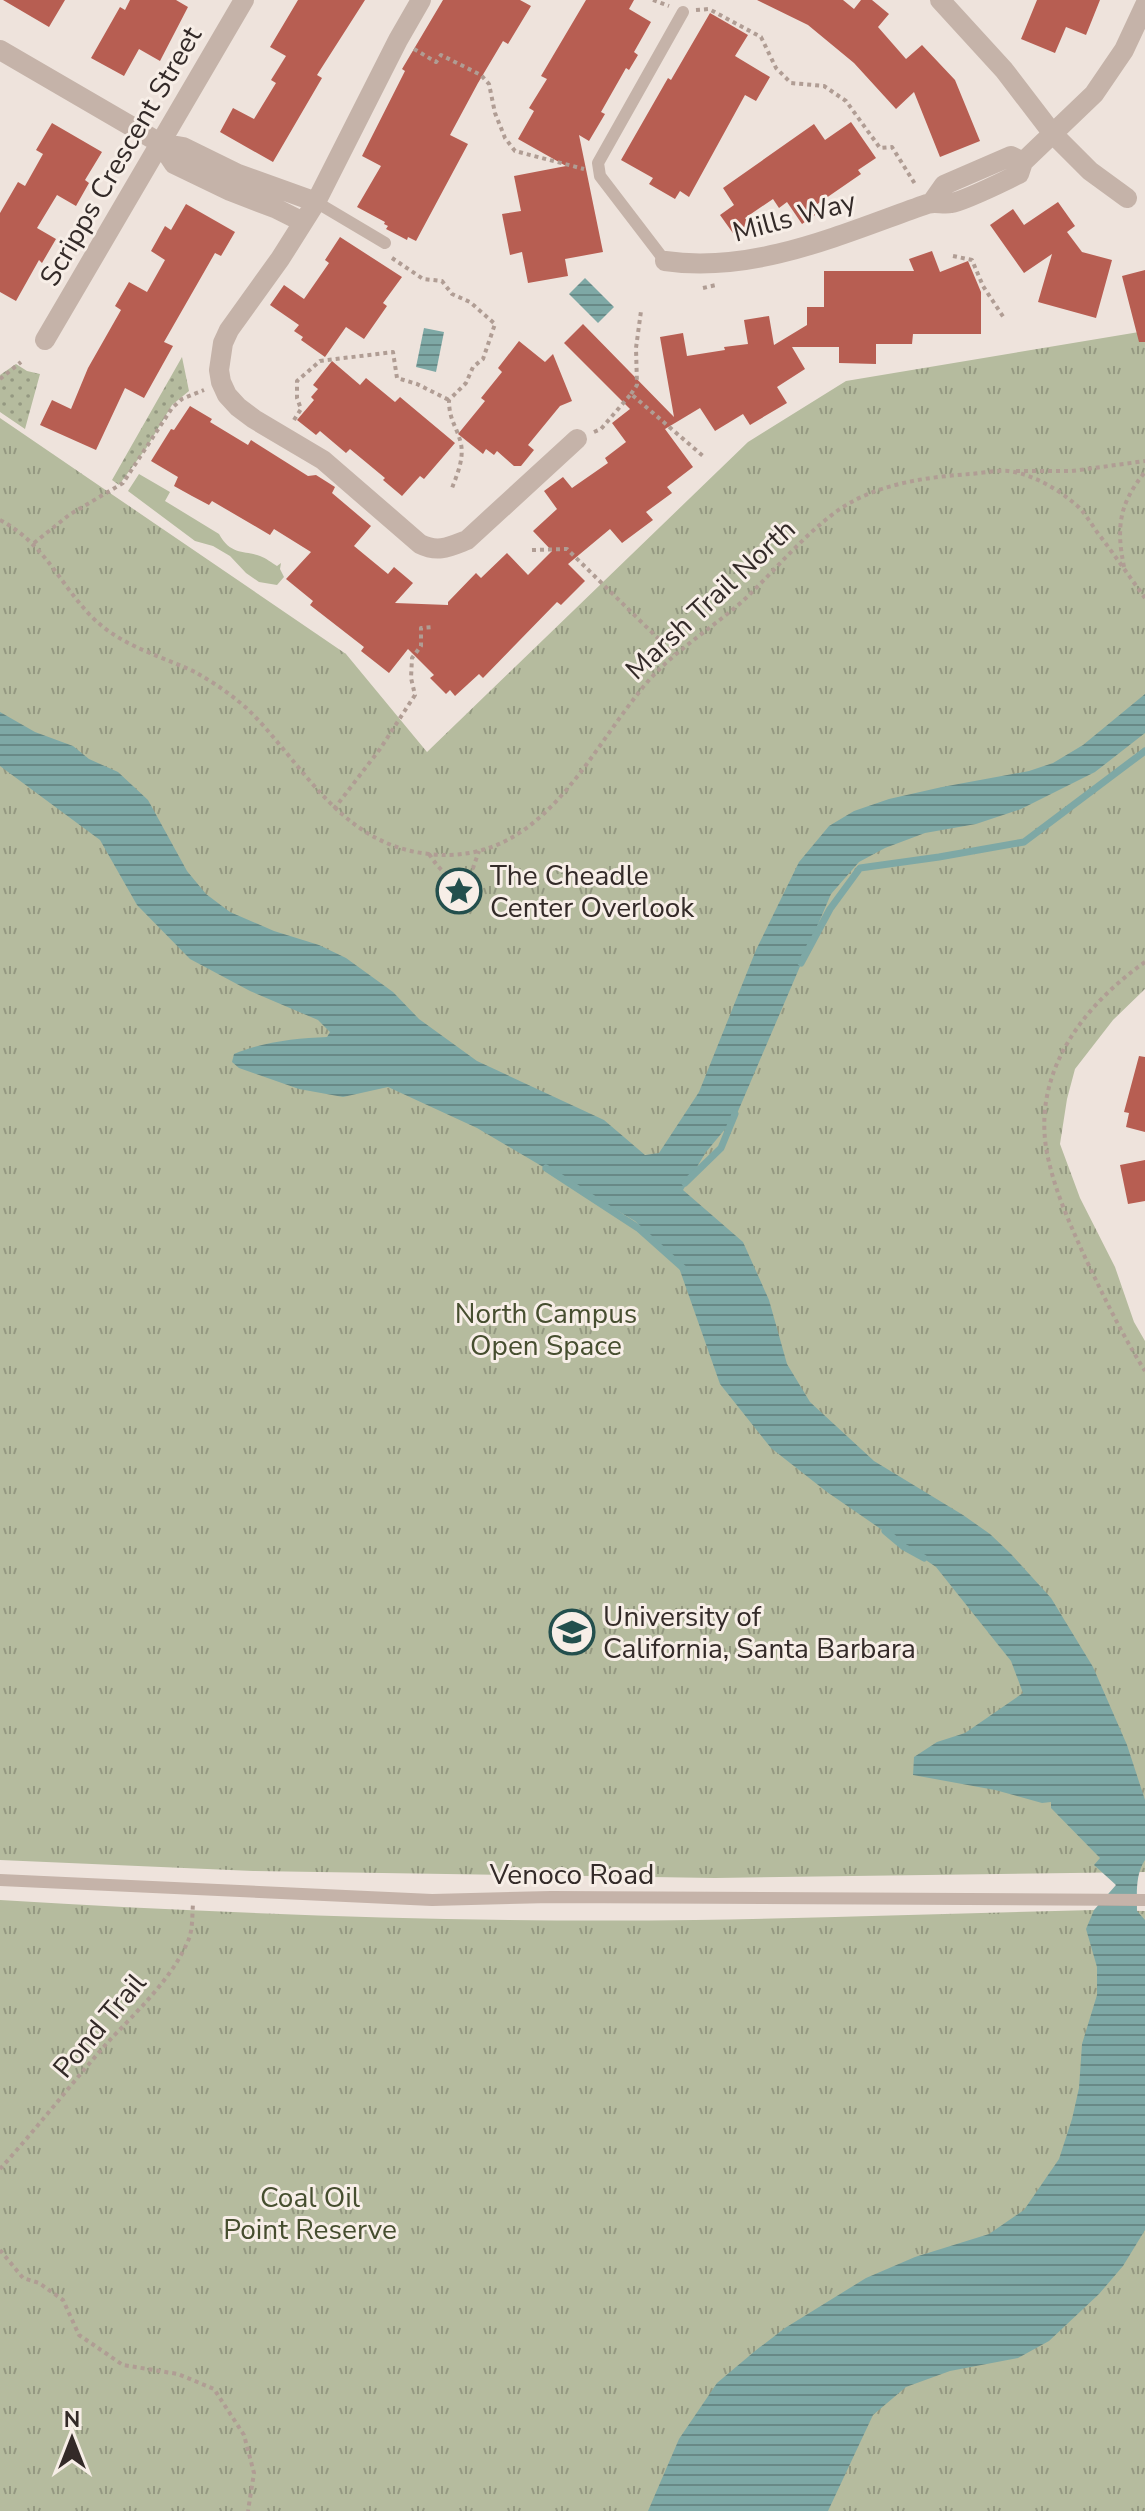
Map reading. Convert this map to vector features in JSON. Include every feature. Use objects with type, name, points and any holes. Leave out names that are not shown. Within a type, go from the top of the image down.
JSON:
[{"type":"street","name":"Scripps Crescent Street","points":[[45,340],[244,0]]},
{"type":"street","points":[[421,0],[316,202],[229,330],[223,343],[219,370],[221,382],[238,407],[323,460],[420,544],[432,550],[467,540],[577,439]]},
{"type":"street","points":[[940,0],[1004,70],[1053,134],[1090,171],[1127,198]]},
{"type":"street","name":"Mills Way","points":[[665,261],[722,263],[792,250],[932,202],[952,203],[1019,174],[1023,162],[1094,94],[1124,50],[1145,5]]},
{"type":"street","points":[[0,50],[160,143],[183,147],[238,174],[316,202]]},
{"type":"street","points":[[160,143],[174,164],[303,222]]},
{"type":"lane","points":[[665,261],[600,176],[598,163],[683,12]]},
{"type":"lane","points":[[316,202],[385,243]]},
{"type":"lane","name":"Venoco Road","points":[[0,1880],[432,1900],[551,1897],[1145,1900]]},
{"type":"path","points":[[653,0],[683,12],[709,9],[761,37],[776,68],[791,83],[824,86],[846,101],[880,148],[892,147],[915,184]]},
{"type":"path","points":[[410,47],[436,62],[441,55],[481,75],[489,84],[495,113],[505,138],[515,151],[577,169]]},
{"type":"path","points":[[953,256],[972,260],[983,286],[1004,318]]},
{"type":"path","points":[[391,257],[423,279],[442,281],[452,294],[470,302],[495,324],[483,359],[473,367],[466,383],[449,400],[450,422],[462,447],[452,488]]},
{"type":"path","points":[[703,288],[716,285]]},
{"type":"path","points":[[601,429],[637,385],[636,348],[641,311]]},
{"type":"path","points":[[291,424],[301,409],[297,398],[297,381],[320,361],[393,352],[397,378],[449,400]]},
{"type":"path","points":[[0,379],[21,362]]},
{"type":"path","points":[[631,394],[703,456]]},
{"type":"path","points":[[34,543],[69,515],[123,483],[172,408],[191,395]]},
{"type":"path","name":"Marsh Trail North","points":[[0,520],[34,543],[91,616],[126,643],[197,673],[240,701],[334,809],[381,843],[429,854],[457,855],[479,851],[519,834],[544,814],[587,765],[641,689],[675,655],[740,604],[802,540],[840,509],[880,489],[919,481],[1006,471],[1072,471],[1145,461]]},
{"type":"path","name":"Marsh Trail North","points":[[1006,471],[1029,476],[1077,505],[1145,598]]},
{"type":"path","name":"Marsh Trail North","points":[[1125,569],[1121,549],[1123,507],[1145,472]]},
{"type":"path","points":[[532,550],[567,549],[675,655]]},
{"type":"path","points":[[334,809],[380,749],[415,695],[411,678],[412,658],[421,646],[421,628],[433,627]]},
{"type":"path","points":[[429,854],[439,869],[448,876],[459,878],[473,868],[479,851]]},
{"type":"path","points":[[1145,962],[1096,1005],[1069,1037],[1056,1062],[1044,1120],[1048,1160],[1075,1235],[1124,1337],[1145,1371]]},
{"type":"path","name":"Pond Trail","points":[[0,2169],[152,1995],[179,1958],[190,1937],[195,1890]]},
{"type":"path","points":[[0,2250],[23,2278],[39,2283],[63,2300],[79,2335],[123,2365],[178,2374],[214,2389],[244,2435],[254,2473],[248,2511]]},
{"type":"green space","name":"North Campus Open Space","points":[[1145,331],[1145,989],[1113,1020],[1075,1069],[1060,1144],[1080,1198],[1115,1267],[1134,1322],[1145,1341],[1145,1872],[715,1878],[253,1871],[0,1860],[0,418],[346,654],[427,752],[748,442],[846,381]]},
{"type":"green space","points":[[182,357],[189,391],[172,405],[119,485],[112,480]]},
{"type":"green space","points":[[16,364],[40,374],[25,429],[0,412],[0,375]]},
{"type":"green space","points":[[139,474],[170,492],[165,501],[219,534],[228,546],[260,556],[277,566],[281,563],[284,577],[277,585],[259,582],[230,556],[213,546],[195,541],[128,491]]},
{"type":"green space","name":"Coal Oil Point Reserve","points":[[0,1900],[260,1913],[521,1920],[695,1920],[1145,1911],[1145,2511],[0,2511]]},
{"type":"water","points":[[585,278],[614,307],[598,323],[569,294]]},
{"type":"water","points":[[424,328],[444,332],[436,372],[416,367]]},
{"type":"water","points":[[1145,694],[1145,733],[1095,772],[1021,809],[976,824],[925,833],[859,862],[831,894],[736,1116],[706,1152],[683,1190],[743,1242],[769,1300],[787,1364],[810,1402],[874,1461],[990,1534],[1051,1598],[1093,1667],[1127,1745],[1145,1800],[1145,1860],[1138,1878],[1137,1911],[1145,1920],[1145,2230],[1123,2266],[1099,2294],[1049,2341],[1018,2358],[950,2371],[906,2387],[873,2415],[828,2511],[648,2511],[679,2439],[717,2383],[755,2351],[785,2328],[866,2278],[915,2257],[989,2234],[1024,2210],[1059,2159],[1072,2119],[1079,2088],[1082,2044],[1097,1995],[1097,1967],[1086,1929],[1094,1910],[1116,1885],[1094,1865],[1100,1858],[1051,1808],[1051,1802],[1042,1803],[995,1790],[913,1775],[914,1757],[937,1742],[965,1733],[1023,1693],[1011,1661],[936,1567],[827,1492],[771,1448],[720,1384],[677,1262],[635,1221],[477,1128],[388,1087],[343,1097],[299,1089],[239,1068],[232,1062],[234,1054],[280,1041],[327,1037],[330,1032],[318,1020],[250,991],[190,959],[137,905],[100,840],[0,766],[0,712],[35,732],[73,746],[89,759],[118,772],[148,800],[187,871],[206,894],[230,912],[346,958],[393,992],[419,1019],[477,1061],[604,1120],[645,1155],[659,1153],[699,1092],[756,950],[799,862],[829,826],[854,811],[889,799],[1029,771],[1053,763],[1083,745]]},
{"type":"building","points":[[3,0],[65,0],[49,27]]},
{"type":"building","points":[[130,0],[176,0],[188,7],[160,61],[139,49],[124,76],[91,58],[120,7],[125,10]]},
{"type":"building","points":[[298,0],[365,0],[317,75],[322,78],[273,162],[220,132],[233,108],[254,119],[276,83],[271,80],[286,56],[270,47]]},
{"type":"building","points":[[443,0],[520,0],[531,6],[508,44],[503,41],[450,135],[468,144],[416,241],[408,237],[407,240],[386,229],[388,226],[385,222],[357,207],[381,166],[362,156],[405,71],[402,69]]},
{"type":"building","points":[[586,0],[634,0],[629,9],[651,22],[634,52],[638,55],[629,70],[626,68],[601,112],[605,114],[589,141],[579,135],[603,252],[565,259],[568,276],[528,283],[522,252],[510,255],[502,214],[521,211],[514,176],[566,166],[518,139],[534,111],[529,108],[547,79],[541,76]]},
{"type":"building","points":[[757,0],[843,0],[854,9],[861,0],[872,0],[889,14],[878,27],[906,59],[922,45],[955,80],[980,141],[940,157],[914,92],[896,109],[854,63],[808,25]]},
{"type":"building","points":[[1037,0],[1100,0],[1086,35],[1066,27],[1055,53],[1021,39]]},
{"type":"building","points":[[710,13],[748,35],[735,56],[770,77],[756,101],[745,95],[689,197],[680,191],[675,199],[649,184],[653,178],[621,160]]},
{"type":"building","points":[[851,122],[876,158],[858,170],[861,174],[816,205],[821,211],[802,224],[787,202],[779,208],[773,199],[745,218],[750,225],[735,236],[720,215],[734,205],[723,188],[814,124],[825,140]]},
{"type":"building","points":[[52,123],[102,152],[85,180],[89,183],[76,206],[57,195],[37,228],[56,239],[42,263],[39,260],[16,301],[0,292],[0,213],[18,182],[25,186],[43,154],[36,150]]},
{"type":"building","points":[[1058,202],[1075,226],[1067,232],[1082,252],[1112,260],[1096,318],[1038,302],[1052,254],[1024,273],[990,225],[1013,209],[1024,225]]},
{"type":"building","points":[[186,204],[235,232],[221,256],[215,253],[164,342],[173,346],[144,398],[125,388],[96,450],[40,425],[52,400],[71,409],[88,368],[121,310],[115,306],[129,282],[147,292],[165,260],[151,251],[165,226],[171,230]]},
{"type":"building","points":[[340,237],[402,277],[383,303],[387,306],[364,339],[346,327],[325,357],[301,340],[303,337],[294,331],[299,325],[270,305],[284,285],[304,299],[329,263],[325,260]]},
{"type":"building","points":[[932,251],[940,272],[968,261],[981,292],[981,334],[913,334],[912,344],[876,344],[876,364],[839,363],[839,347],[792,347],[805,369],[777,387],[787,403],[750,425],[743,414],[715,431],[700,408],[665,429],[693,467],[667,487],[672,493],[646,512],[653,520],[622,543],[610,529],[568,564],[585,581],[561,605],[557,602],[483,678],[479,674],[455,696],[450,690],[446,694],[430,678],[434,675],[408,649],[389,673],[361,651],[364,647],[310,605],[313,601],[286,579],[311,552],[274,529],[270,535],[212,501],[209,505],[174,486],[178,477],[151,461],[190,406],[248,445],[251,440],[308,476],[316,475],[335,487],[332,493],[371,526],[354,546],[388,574],[394,567],[413,583],[395,603],[448,605],[476,573],[481,578],[507,553],[528,575],[552,551],[533,531],[557,509],[544,491],[563,477],[572,488],[608,463],[605,458],[626,442],[612,423],[630,409],[564,343],[583,324],[674,417],[660,337],[683,333],[687,356],[725,350],[724,347],[748,344],[744,320],[769,316],[774,345],[807,325],[807,307],[824,307],[824,271],[914,271],[909,259]]},
{"type":"building","points":[[1145,270],[1145,342],[1139,342],[1122,276]]},
{"type":"building","points":[[519,341],[545,362],[553,354],[572,401],[560,406],[528,445],[534,450],[521,466],[514,466],[497,451],[494,455],[486,449],[483,454],[458,434],[485,401],[481,398],[502,372],[498,368]]},
{"type":"building","points":[[332,361],[360,385],[366,378],[395,402],[400,397],[455,443],[424,479],[420,476],[402,496],[350,449],[346,453],[320,431],[316,435],[297,420],[314,400],[311,397],[318,389],[313,385]]},
{"type":"building","points":[[1139,1056],[1145,1057],[1145,1132],[1126,1127],[1129,1113],[1124,1112]]},
{"type":"building","points":[[1145,1160],[1145,1201],[1128,1204],[1120,1165]]},
{"type":"waterway","points":[[801,963],[830,909],[860,868],[1024,842],[1145,751]]},
{"type":"waterway","points":[[685,1183],[721,1148],[735,1114]]},
{"type":"waterway","points":[[546,1168],[638,1228],[684,1269]]},
{"type":"waterway","points":[[885,1531],[924,1558]]},
{"type":"place","name":"The Cheadle Center Overlook","points":[[459,891]]},
{"type":"place","name":"University of California, Santa Barbara","points":[[572,1632]]}]
